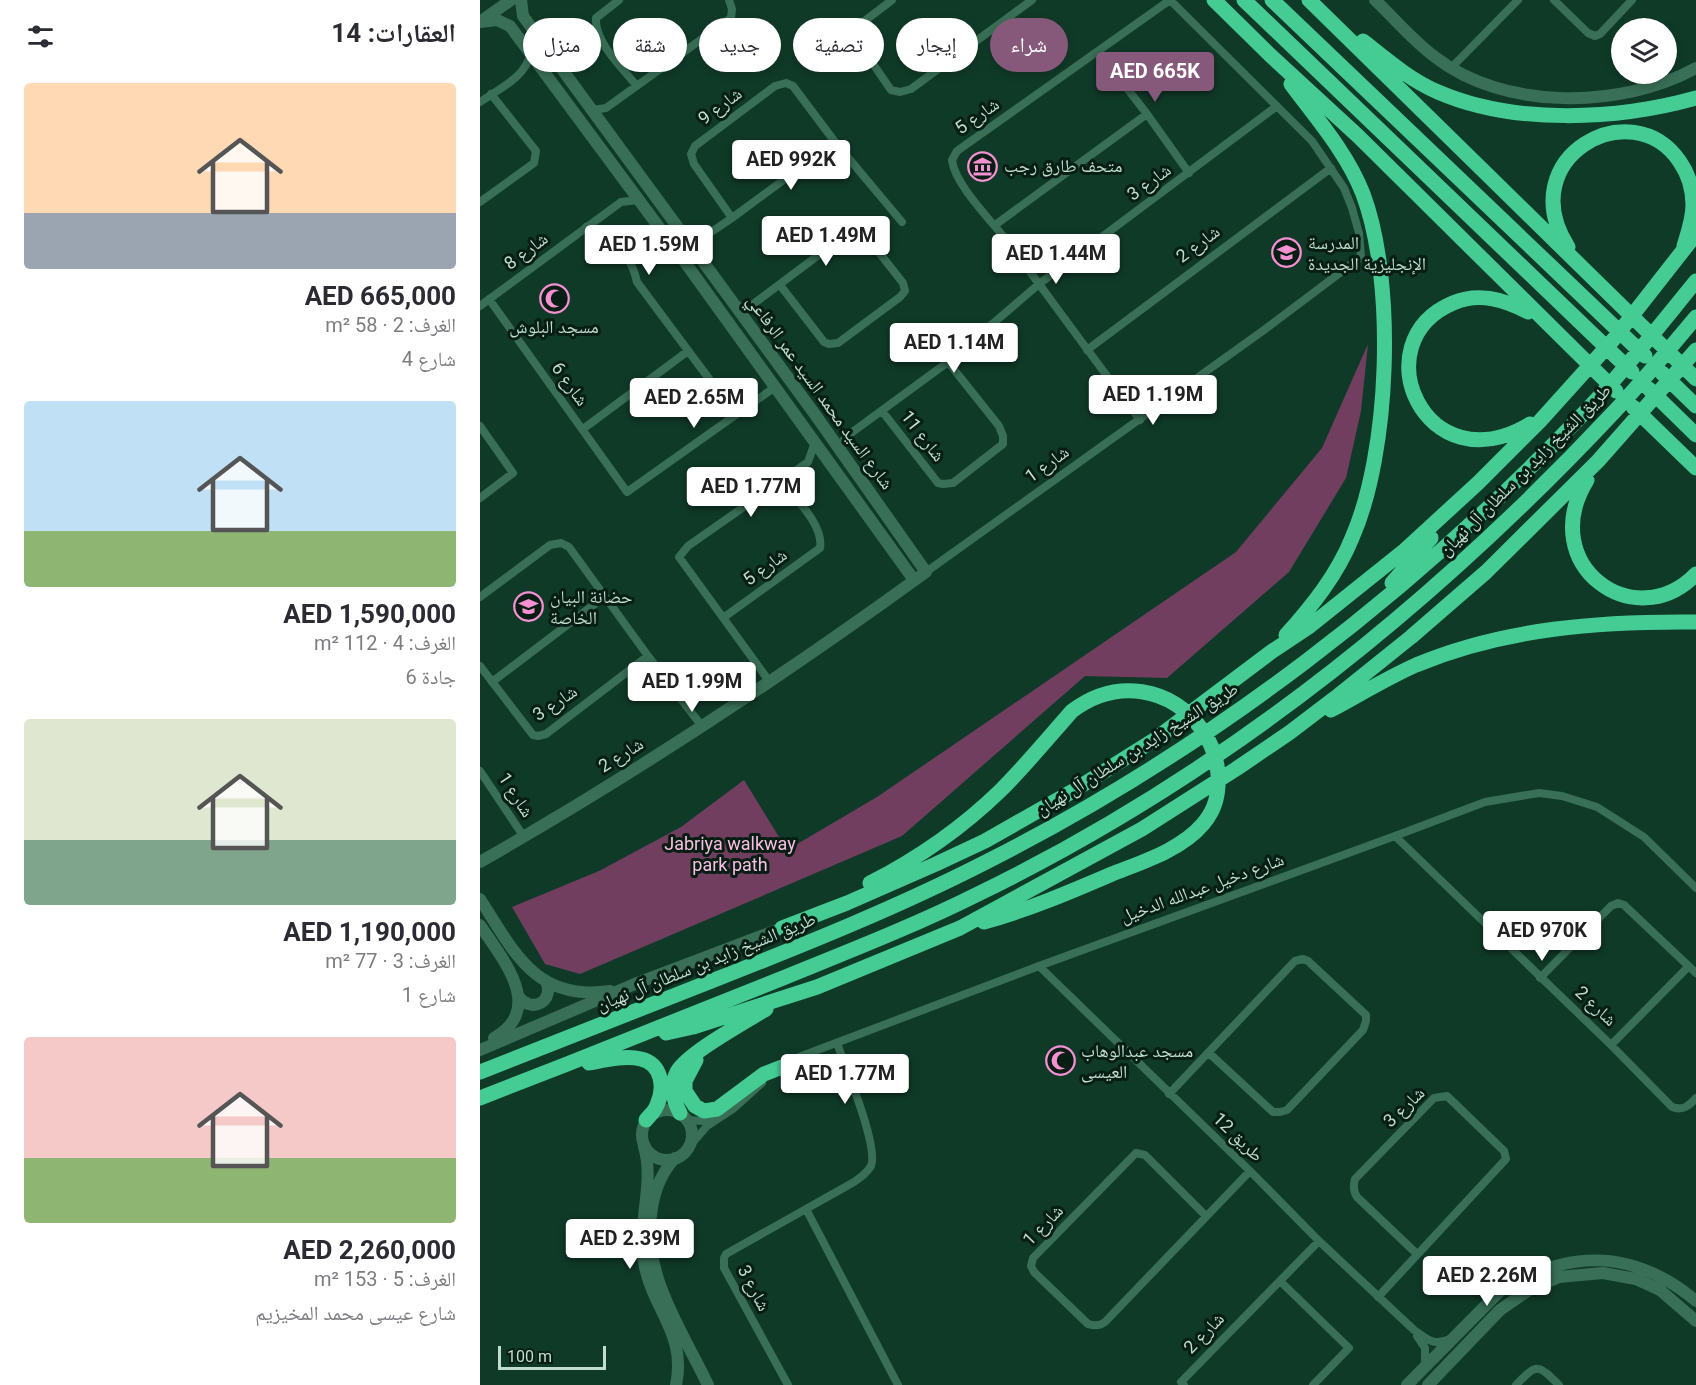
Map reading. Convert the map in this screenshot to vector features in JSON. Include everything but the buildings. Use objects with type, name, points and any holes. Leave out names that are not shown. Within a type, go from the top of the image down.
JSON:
[{"type":"highway","points":[[1214,0],[1358,136],[1561,338],[1696,468]]},
{"type":"highway","points":[[1244,0],[1696,435]]},
{"type":"highway","points":[[1272,0],[1694,405]]},
{"type":"highway","points":[[1310,0],[1408,77],[1460,101],[1515,112],[1576,114],[1641,110],[1696,98]]},
{"type":"highway","points":[[1310,0],[1696,379]]},
{"type":"highway","points":[[1270,55],[1341,152],[1363,194],[1373,228],[1380,267],[1384,349],[1382,404],[1376,448],[1368,489],[1353,537],[1329,582],[1305,614],[1271,652]]},
{"type":"highway","points":[[1580,266],[1557,226],[1553,204],[1555,186],[1563,166],[1578,148],[1593,139],[1614,133],[1639,134],[1657,141],[1682,165],[1691,187],[1693,205],[1683,252]]},
{"type":"highway","points":[[1358,136],[1383,153],[1438,200],[1488,236]]},
{"type":"highway","points":[[782,928],[847,903],[985,841],[1073,791],[1154,740],[1271,652],[1310,626],[1405,550],[1478,483],[1548,413],[1613,340],[1696,234]]},
{"type":"highway","name":"طريق الشيخ زايد بن سلطان آل نهيان","points":[[480,1072],[862,920],[985,863],[1090,806],[1196,740],[1267,690],[1426,565],[1543,455],[1589,407],[1696,281]]},
{"type":"highway","points":[[1543,320],[1517,306],[1497,299],[1477,298],[1457,302],[1438,311],[1419,332],[1412,351],[1409,372],[1413,392],[1424,413],[1442,429],[1461,437],[1481,440],[1501,438],[1548,413]]},
{"type":"highway","name":"طريق الشيخ زايد بن سلطان آل نهيان","points":[[480,1100],[863,945],[977,895],[1068,847],[1208,762],[1360,650],[1503,522],[1544,484],[1616,410],[1696,317]]},
{"type":"highway","points":[[1289,734],[1411,637],[1486,572],[1598,461],[1696,350]]},
{"type":"highway","points":[[1678,451],[1696,474]]},
{"type":"highway","points":[[1598,461],[1576,499],[1571,519],[1574,546],[1585,569],[1596,580],[1612,590],[1642,597],[1658,596],[1672,591],[1696,574]]},
{"type":"highway","points":[[1371,609],[1478,483]]},
{"type":"highway","points":[[633,1039],[693,1027],[817,987],[960,928],[1142,830],[1289,734],[1401,672],[1432,659],[1478,644],[1548,630],[1623,622],[1696,622]]},
{"type":"highway","points":[[782,928],[885,875],[952,831],[1001,790],[1072,711],[1083,703],[1110,692],[1142,691],[1173,702],[1186,711],[1207,737],[1218,768],[1217,800],[1202,826],[1181,842],[1165,850],[1022,912],[960,928]]},
{"type":"highway","points":[[1108,847],[1198,780],[1246,736]]},
{"type":"highway","points":[[684,1116],[673,1096],[674,1079],[680,1068],[707,1047],[784,998]]},
{"type":"highway","points":[[707,1047],[693,1064],[685,1081],[685,1091],[690,1100],[704,1111],[717,1109],[764,1074],[782,1067]]},
{"type":"highway","points":[[545,1073],[618,1059],[640,1058],[648,1062],[659,1074],[662,1089],[658,1104],[646,1120]]},
{"type":"street","points":[[480,22],[511,0]]},
{"type":"street","name":"شارع السيد محمد السيد عمر الرفاعي","points":[[521,0],[523,16],[674,222],[695,241],[698,253],[926,572]]},
{"type":"street","points":[[619,0],[596,18],[595,27],[599,37],[637,86]]},
{"type":"street","points":[[593,110],[606,108],[731,18],[732,9],[729,0]]},
{"type":"street","points":[[892,0],[858,26],[855,33],[858,42],[891,90],[900,92],[911,89],[1032,0]]},
{"type":"street","points":[[1170,0],[1312,141],[1331,168]]},
{"type":"street","name":"شارع 5","points":[[1140,420],[995,225],[960,183],[952,160],[957,151],[1170,0]]},
{"type":"street","points":[[1375,0],[1434,57],[1479,81],[1508,91],[1538,97],[1599,98],[1658,85],[1696,68]]},
{"type":"street","points":[[1451,68],[1518,0]]},
{"type":"street","points":[[1554,0],[1588,33],[1595,36],[1600,34],[1632,0]]},
{"type":"street","name":"شارع السيد محمد السيد عمر الرفاعي","points":[[480,22],[492,20],[506,23],[523,44]]},
{"type":"street","points":[[521,41],[523,34],[528,34],[564,85],[579,93]]},
{"type":"street","points":[[1098,51],[1189,173]]},
{"type":"street","points":[[480,102],[523,71]]},
{"type":"street","name":"شارع السيد محمد السيد عمر الرفاعي","points":[[543,72],[687,265],[914,580]]},
{"type":"street","name":"شارع 9","points":[[732,218],[694,164],[691,154],[695,146],[766,92],[786,83],[793,86],[835,142]]},
{"type":"street","points":[[480,202],[534,163],[536,157],[536,151],[491,94]]},
{"type":"street","points":[[561,96],[573,101],[606,144],[612,144],[614,139]]},
{"type":"street","name":"شارع 3","points":[[1039,284],[1277,106]]},
{"type":"street","points":[[601,121],[606,108]]},
{"type":"street","points":[[995,225],[1147,114]]},
{"type":"street","points":[[695,241],[732,218],[835,142],[902,222]]},
{"type":"street","points":[[613,164],[614,160],[619,159],[664,220],[674,222]]},
{"type":"street","name":"شارع 1","points":[[926,572],[1140,420],[1361,257],[1359,233],[1352,208],[1344,188],[1331,168]]},
{"type":"street","name":"شارع 2","points":[[1087,350],[1331,168]]},
{"type":"street","points":[[621,202],[626,183]]},
{"type":"street","name":"شارع 8","points":[[480,306],[621,202],[638,200]]},
{"type":"street","points":[[586,227],[597,239],[619,249],[628,256],[637,282],[736,415]]},
{"type":"street","points":[[735,305],[743,307],[752,305],[859,227],[903,283],[905,291],[838,343],[829,344],[824,342],[780,285]]},
{"type":"street","points":[[687,265],[698,272],[751,340],[754,338],[748,313],[752,305]]},
{"type":"street","name":"شارع 11","points":[[840,450],[847,436],[948,362],[1039,284]]},
{"type":"street","name":"شارع 6","points":[[489,299],[627,492],[775,387]]},
{"type":"street","points":[[753,357],[756,350],[760,350],[800,406],[814,413]]},
{"type":"street","name":"شارع 6","points":[[583,429],[688,351]]},
{"type":"street","name":"شارع 11","points":[[882,411],[938,483],[953,483],[1003,444],[1003,436],[999,426],[948,362]]},
{"type":"street","points":[[480,426],[513,473],[480,498]]},
{"type":"street","points":[[830,436],[847,436]]},
{"type":"street","points":[[808,462],[815,442]]},
{"type":"street","points":[[769,681],[679,557],[688,546],[808,462],[828,461]]},
{"type":"street","name":"شارع 5","points":[[723,618],[820,548],[822,540],[819,529],[781,481]]},
{"type":"street","points":[[480,597],[550,545],[561,543],[569,547],[701,725]]},
{"type":"street","name":"شارع 2","points":[[480,862],[524,837],[769,681],[926,572]]},
{"type":"street","points":[[492,682],[604,597]]},
{"type":"street","name":"شارع 3","points":[[480,666],[533,735],[538,736],[546,734],[648,656]]},
{"type":"street","name":"شارع 1","points":[[480,771],[524,837]]},
{"type":"street","name":"شارع دخيل عبدالله الدخيل","points":[[689,1147],[697,1136],[718,1118],[733,1110],[792,1060],[1039,966],[1485,802],[1539,793],[1562,796],[1597,807],[1644,837],[1696,888]]},
{"type":"street","name":"شارع 2","points":[[1395,836],[1672,1107],[1682,1109],[1688,1107],[1696,1098]]},
{"type":"street","points":[[480,899],[519,958],[535,974],[546,981],[568,989],[591,992],[615,990],[637,983]]},
{"type":"street","points":[[1540,978],[1611,906],[1618,903],[1624,905],[1696,973]]},
{"type":"street","points":[[480,925],[510,971],[519,997],[524,1002],[530,1005],[541,1004],[549,992],[546,981]]},
{"type":"street","points":[[480,1048],[637,983],[782,928]]},
{"type":"street","points":[[480,943],[494,946]]},
{"type":"street","points":[[1169,1094],[1298,960],[1308,961],[1366,1015],[1363,1030],[1284,1112],[1273,1112],[1209,1053]]},
{"type":"street","name":"طريق 12","points":[[1039,966],[1377,1297],[1424,1338],[1436,1343],[1452,1339]]},
{"type":"street","points":[[1611,1045],[1689,966]]},
{"type":"street","points":[[480,1048],[511,1024],[517,1011],[519,997]]},
{"type":"street","name":"شارع 3","points":[[788,1385],[724,1268],[724,1258],[726,1254],[861,1178],[870,1167],[873,1159],[871,1141],[837,1042]]},
{"type":"street","name":"شارع 3","points":[[1377,1297],[1506,1159],[1504,1151],[1447,1096],[1434,1098],[1355,1179],[1353,1184],[1357,1197],[1417,1254]]},
{"type":"street","points":[[644,1147],[657,1158],[669,1160],[681,1156],[689,1147],[692,1130],[684,1116],[664,1109],[654,1113],[646,1120],[641,1136],[648,1169],[642,1224],[642,1249],[645,1270],[652,1290],[678,1347],[679,1367],[676,1385]]},
{"type":"street","name":"شارع دخيل عبدالله الدخيل","points":[[684,1116],[703,1121],[718,1118]]},
{"type":"street","name":"شارع 1","points":[[1206,1216],[1145,1155],[1136,1153],[1033,1258],[1031,1266],[1088,1324],[1100,1325],[1250,1171]]},
{"type":"street","points":[[675,1158],[662,1175],[654,1199],[650,1228],[654,1269],[665,1299],[708,1385]]},
{"type":"street","points":[[806,1209],[898,1385]]},
{"type":"street","name":"شارع 2","points":[[1184,1385],[1181,1382],[1318,1241]]},
{"type":"street","points":[[1407,1385],[1500,1291],[1530,1273],[1556,1264],[1608,1261],[1627,1263],[1657,1274],[1696,1301]]},
{"type":"street","points":[[1431,1383],[1508,1304],[1529,1290],[1559,1277],[1587,1274],[1620,1275],[1636,1279],[1660,1290],[1696,1321]]},
{"type":"street","points":[[1280,1281],[1349,1348],[1313,1385]]},
{"type":"street","points":[[1500,1291],[1500,1300],[1508,1304]]},
{"type":"street","points":[[1481,1309],[1490,1309],[1493,1317]]},
{"type":"street","name":"طريق 12","points":[[1414,1330],[1425,1348],[1425,1367]]},
{"type":"street","points":[[1516,1385],[1531,1369],[1537,1368],[1543,1369],[1559,1385]]},
{"type":"green space","name":"Jabriya walkway park path","points":[[1368,344],[1361,411],[1346,478],[1289,572],[1167,678],[1085,676],[902,836],[580,974],[545,964],[512,907],[599,871],[681,827],[744,780],[787,850],[877,797],[1236,552],[1322,448]]},
{"type":"place","name":"متحف طارق رجب","points":[[983,166]]},
{"type":"place","name":"المدرسة الإنجليزية الجديدة","points":[[1287,253]]},
{"type":"place","name":"مسجد البلوش","points":[[554,298]]},
{"type":"place","name":"حضانة البيان الخاصة","points":[[529,607]]},
{"type":"place","name":"مسجد عبدالوهاب العيسى","points":[[1060,1061]]}]
